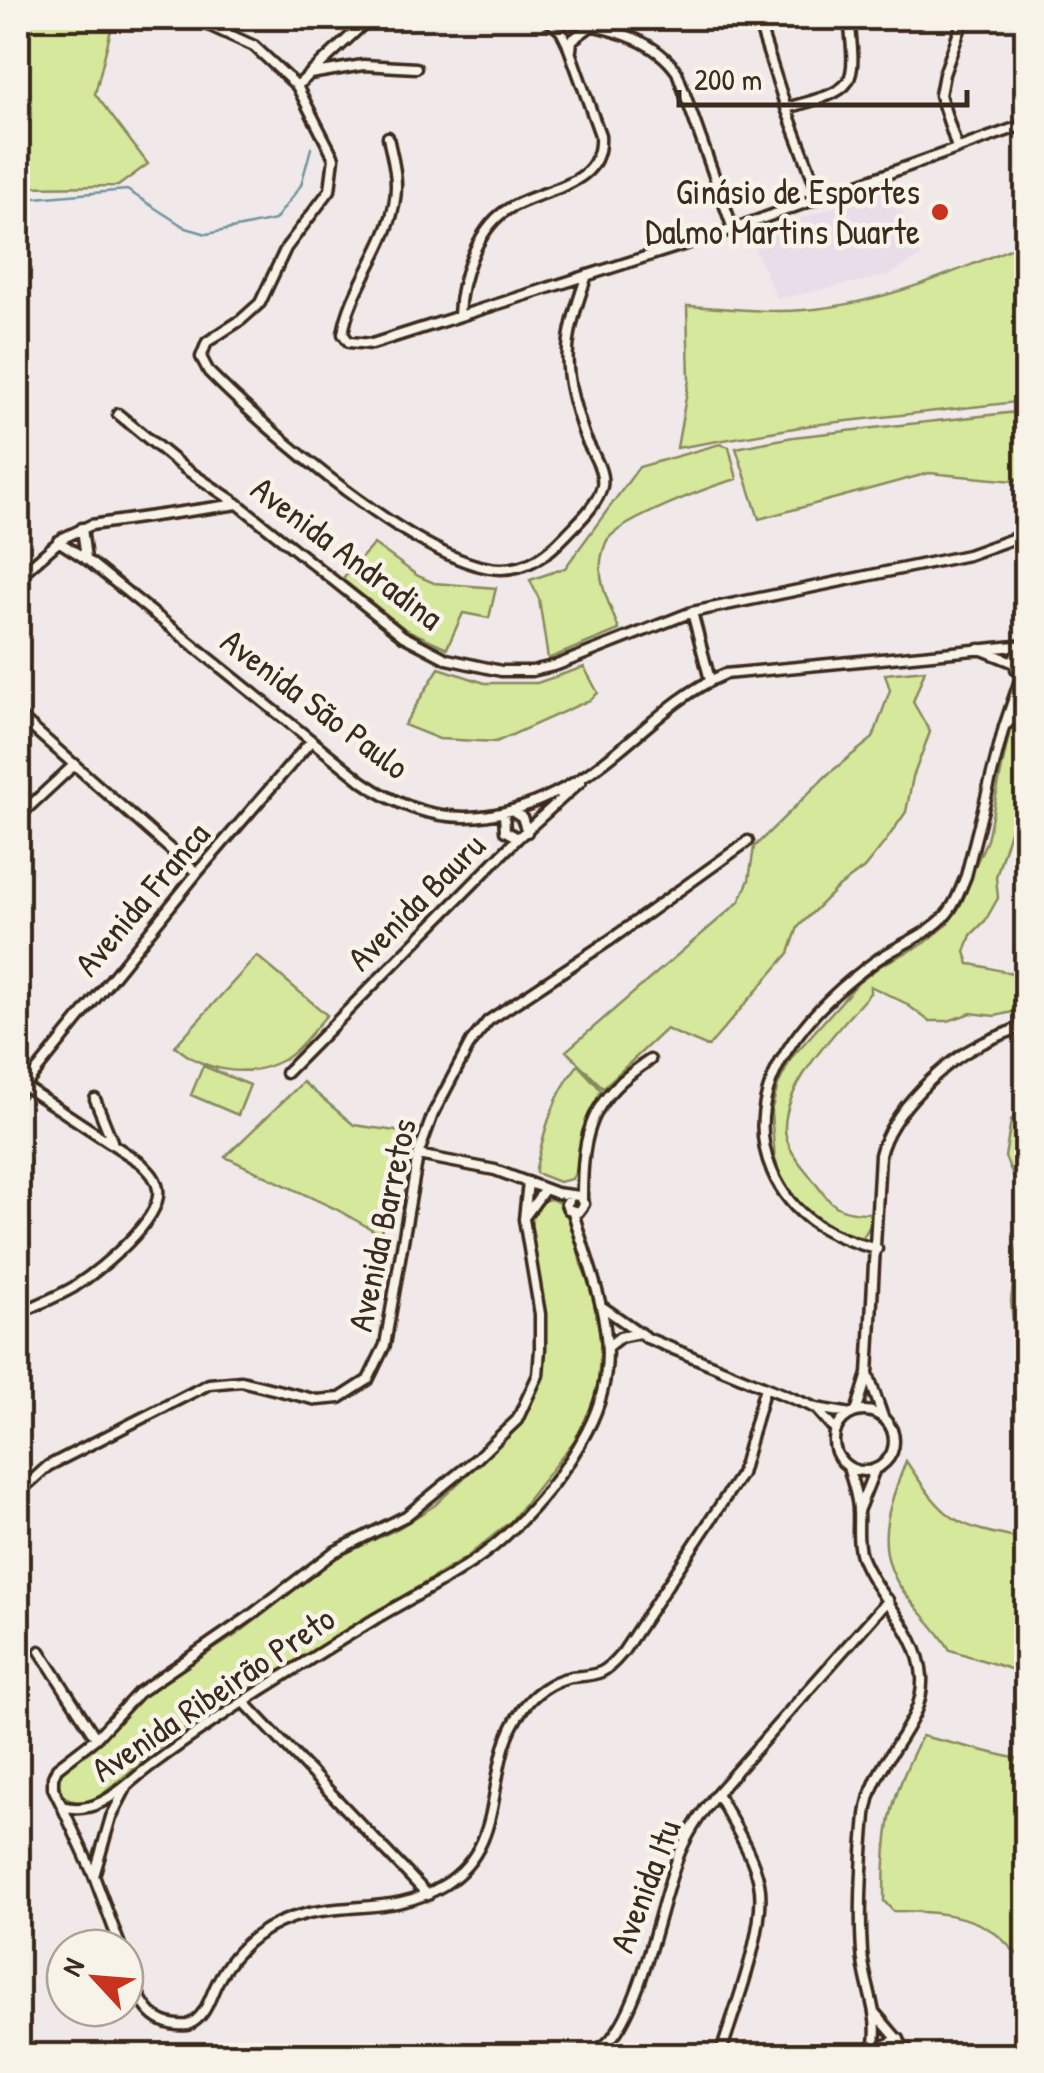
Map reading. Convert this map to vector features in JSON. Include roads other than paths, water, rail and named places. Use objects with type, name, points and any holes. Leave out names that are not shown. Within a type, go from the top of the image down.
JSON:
[{"type":"street","points":[[192,18],[254,46],[297,86],[334,158],[334,179],[320,205],[286,248],[260,303],[207,342],[202,357],[209,372],[236,400],[393,524],[459,559],[501,569],[535,561],[550,552],[586,512],[601,490],[602,476],[584,434],[570,383],[566,344],[587,275]]},
{"type":"street","points":[[297,86],[370,18]]},
{"type":"street","points":[[460,315],[462,285],[491,224],[519,203],[588,173],[601,148],[600,134],[560,30],[546,18]]},
{"type":"street","points":[[561,18],[649,44],[666,56],[683,88],[733,228]]},
{"type":"street","points":[[757,18],[820,196]]},
{"type":"street","points":[[786,108],[831,96],[849,82],[854,62],[849,18]]},
{"type":"street","points":[[957,148],[940,95],[964,18]]},
{"type":"street","points":[[572,60],[572,40],[591,26]]},
{"type":"street","points":[[310,74],[363,64],[416,68]]},
{"type":"street","points":[[388,137],[396,187],[394,207],[345,323],[345,339],[352,344],[372,344],[733,228],[1026,124]]},
{"type":"street","name":"Avenida Andradina","points":[[118,414],[403,636],[422,649],[475,666],[532,671],[557,665],[692,612],[968,555],[1026,534]]},
{"type":"street","points":[[18,576],[58,542],[82,528],[106,521],[238,504]]},
{"type":"street","points":[[82,528],[86,559]]},
{"type":"street","name":"Avenida São Paulo","points":[[58,542],[86,559],[374,790],[412,810],[460,818],[508,812],[589,773],[688,693],[710,680],[752,670],[1026,645]]},
{"type":"street","points":[[692,612],[710,680]]},
{"type":"street","points":[[877,1249],[848,1242],[818,1227],[790,1203],[778,1186],[762,1134],[768,1090],[778,1064],[795,1039],[843,988],[946,916],[966,876],[1004,727],[1024,679],[1014,663],[1026,645]]},
{"type":"street","name":"Avenida São Paulo","points":[[976,648],[1014,663]]},
{"type":"street","points":[[1004,727],[1026,704]]},
{"type":"street","points":[[18,715],[197,873]]},
{"type":"street","name":"Avenida Franca","points":[[18,1094],[197,873],[311,741]]},
{"type":"street","points":[[18,817],[76,764]]},
{"type":"street","name":"Avenida Bauru","points":[[286,1073],[522,835],[589,773]]},
{"type":"street","points":[[508,812],[522,817],[522,835],[505,830],[508,812]]},
{"type":"street","name":"Avenida Barretos","points":[[18,1493],[48,1466],[209,1384],[241,1381],[317,1400],[340,1398],[360,1388],[376,1367],[385,1345],[418,1155],[440,1099],[471,1042],[488,1020],[610,940],[748,841]]},
{"type":"street","points":[[836,1431],[853,1413],[868,1374],[880,1156],[889,1128],[915,1097],[956,1060],[980,1044],[1026,1025]]},
{"type":"street","name":"Avenida Ribeirão Preto","points":[[528,1182],[524,1218],[540,1314],[540,1349],[538,1375],[517,1420],[418,1507],[334,1552],[250,1616],[146,1686],[96,1738],[57,1768],[53,1788],[62,1806],[86,1809],[104,1802],[245,1703],[502,1539],[556,1478],[587,1431],[605,1380],[604,1308],[580,1238],[575,1203],[587,1140],[595,1112],[621,1078],[650,1060]]},
{"type":"street","points":[[18,1314],[74,1287],[109,1260],[149,1218],[158,1198],[153,1175],[114,1144],[24,1086]]},
{"type":"street","points":[[95,1099],[114,1144]]},
{"type":"street","points":[[418,1155],[495,1170],[575,1203]]},
{"type":"street","points":[[524,1218],[545,1189]]},
{"type":"street","points":[[604,1308],[647,1338]]},
{"type":"street","points":[[607,1346],[636,1332],[816,1408],[870,1411],[883,1417]]},
{"type":"street","points":[[848,1467],[875,1470],[893,1450],[893,1432],[883,1417],[868,1374]]},
{"type":"street","points":[[145,2007],[151,2016],[167,2024],[188,2025],[206,2009],[229,1964],[254,1938],[277,1924],[312,1910],[379,1905],[428,1895],[449,1882],[478,1852],[491,1819],[508,1738],[524,1706],[555,1682],[598,1674],[610,1666],[659,1601],[740,1474],[765,1388]]},
{"type":"street","points":[[816,1408],[836,1431],[836,1451],[848,1467],[858,1511],[858,1547],[863,1562],[916,1652],[922,1673],[922,1694],[911,1721],[872,1784],[866,1814],[861,1945],[875,2013],[873,2052],[899,2039]]},
{"type":"street","points":[[858,1511],[875,1470]]},
{"type":"street","name":"Avenida Itu","points":[[459,2056],[584,2053],[602,2048],[611,2039],[631,2004],[682,1846],[716,1793],[888,1600]]},
{"type":"street","points":[[40,1651],[96,1738]]},
{"type":"street","points":[[245,1703],[428,1895]]},
{"type":"street","points":[[94,1876],[112,1817],[128,1783]]},
{"type":"street","points":[[716,1793],[760,1884],[754,1943],[720,2056]]},
{"type":"street","points":[[62,1806],[114,1928]]},
{"type":"street","points":[[875,2013],[912,2056]]},
{"type":"street","points":[[1021,2056],[1026,2043]]},
{"type":"waterway","points":[[18,195],[35,198],[127,190],[186,228],[207,234],[275,220],[301,185],[311,148]]},
{"type":"place","name":"Ginásio de Esportes Dalmo Martins Duarte","points":[[940,212]]}]
